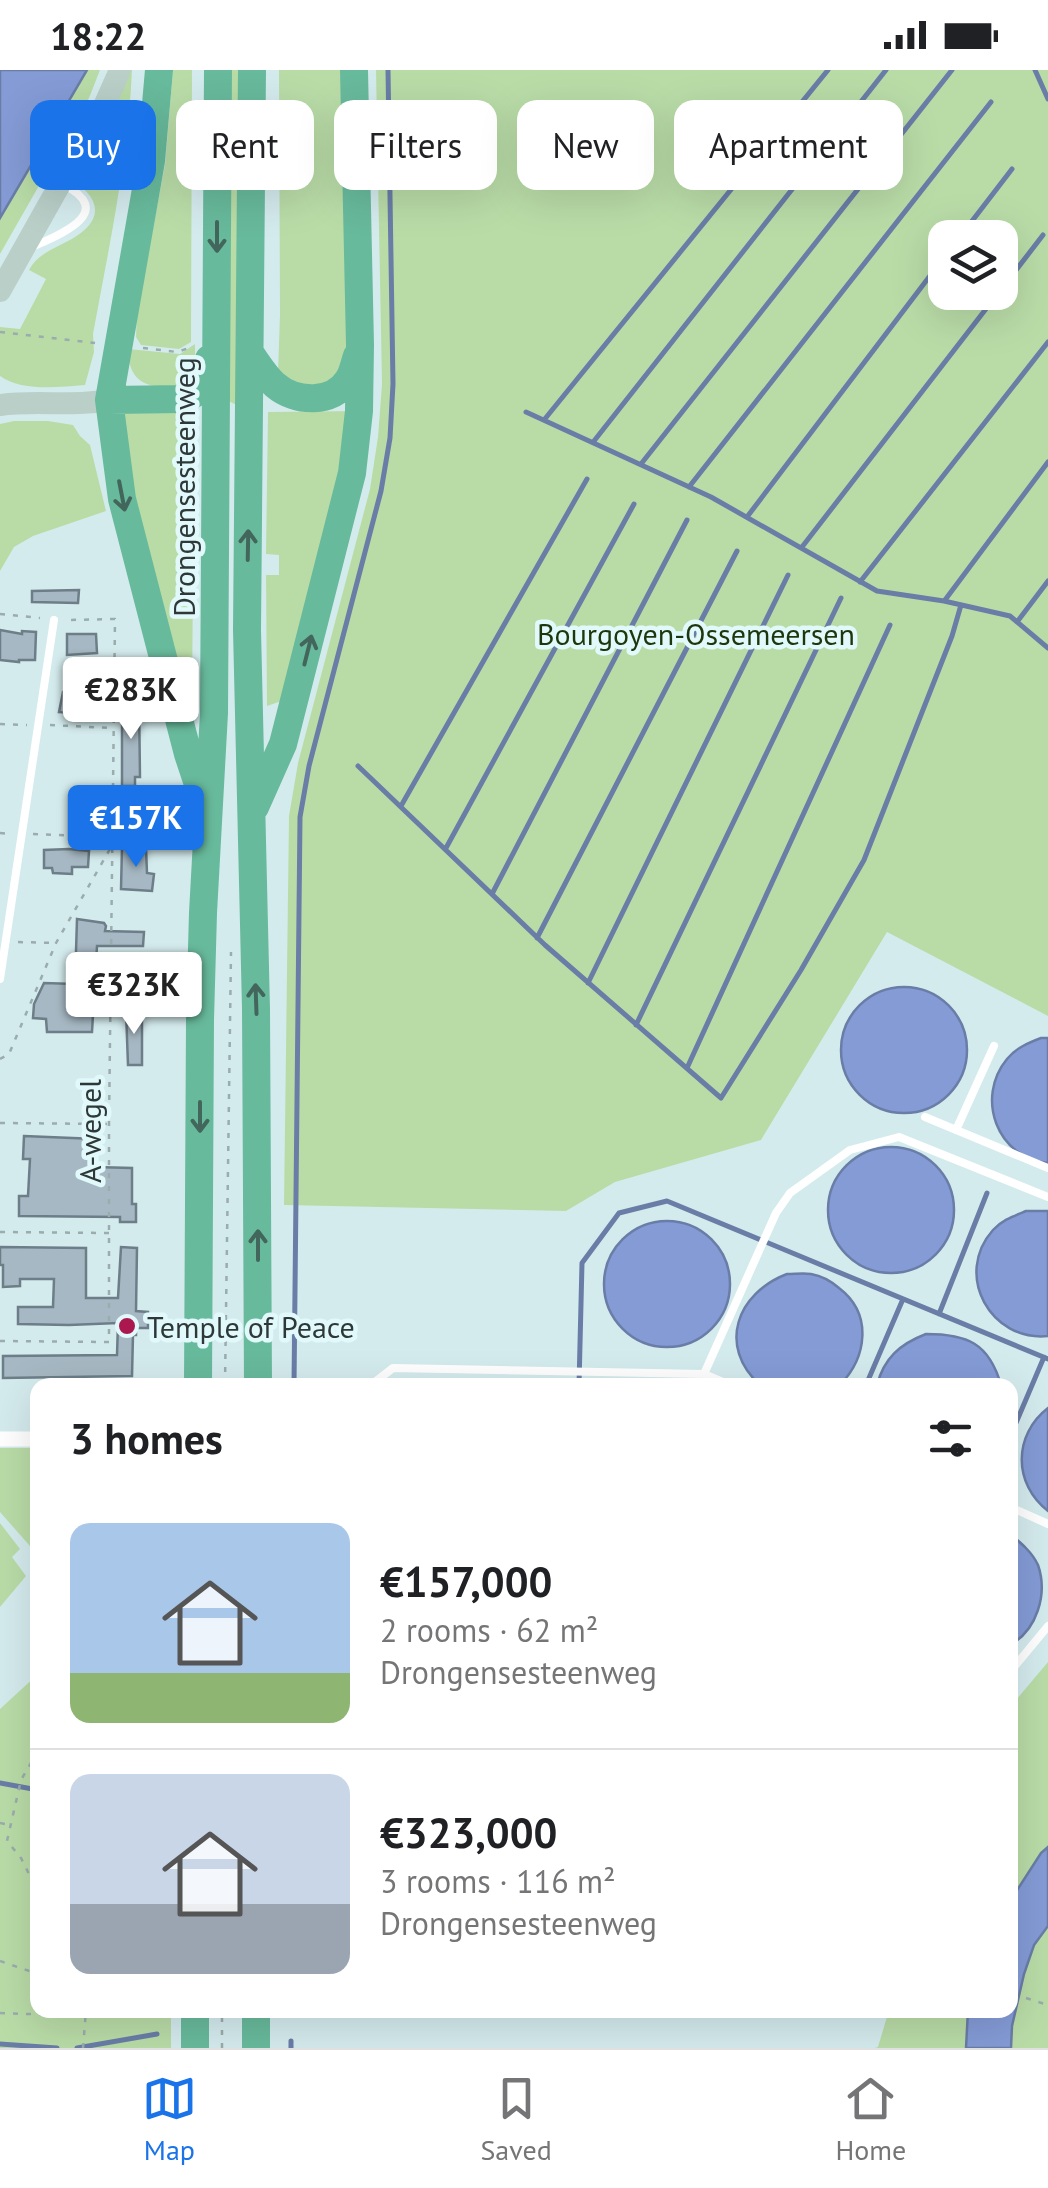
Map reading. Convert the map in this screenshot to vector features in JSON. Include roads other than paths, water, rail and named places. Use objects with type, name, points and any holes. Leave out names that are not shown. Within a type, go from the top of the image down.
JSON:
[{"type":"highway","points":[[160,70],[151,160],[109,400],[122,499],[188,754],[208,812]]},
{"type":"highway","name":"Drongensesteenweg","points":[[198,1378],[200,1020],[214,714],[216,407],[207,339],[218,70]]},
{"type":"highway","points":[[252,70],[247,630],[256,1009],[258,1378]]},
{"type":"highway","points":[[250,817],[283,744],[352,473],[359,411],[360,346],[354,70]]},
{"type":"highway","points":[[109,400],[182,399],[194,394],[207,339]]},
{"type":"highway","points":[[250,353],[278,388],[292,395],[318,398],[340,390],[350,378],[360,346]]},
{"type":"highway","points":[[195,2018],[195,2048]]},
{"type":"highway","points":[[256,2018],[256,2048]]},
{"type":"street","points":[[107,100],[120,70]]},
{"type":"street","points":[[0,291],[57,190]]},
{"type":"street","points":[[5,400],[89,404],[109,400]]},
{"type":"street","points":[[0,1439],[30,1439]]},
{"type":"lane","points":[[22,252],[76,226],[83,218],[85,200],[75,190]]},
{"type":"lane","points":[[182,399],[249,417]]},
{"type":"lane","points":[[0,980],[54,620]]},
{"type":"lane","points":[[956,1130],[994,1046]]},
{"type":"lane","points":[[924,1117],[1048,1168]]},
{"type":"lane","points":[[704,1374],[776,1213],[790,1193],[850,1150],[899,1137],[1048,1197]]},
{"type":"lane","points":[[380,1378],[393,1368],[704,1374],[713,1378]]},
{"type":"lane","points":[[1018,1511],[1048,1524]]},
{"type":"lane","points":[[1018,1662],[1048,1626]]},
{"type":"water","points":[[0,70],[87,70],[69,100],[30,100],[30,167],[0,218]]},
{"type":"water","points":[[904,987],[928,992],[949,1005],[962,1026],[967,1050],[962,1074],[949,1095],[928,1108],[904,1113],[880,1108],[859,1095],[846,1074],[841,1050],[846,1026],[859,1005],[880,992]]},
{"type":"water","points":[[1041,1038],[1048,1038],[1048,1163],[1030,1159],[1016,1150],[996,1124],[992,1108],[997,1074],[1007,1059]]},
{"type":"water","points":[[891,1147],[915,1152],[936,1165],[949,1186],[954,1210],[949,1234],[936,1255],[915,1268],[891,1273],[867,1268],[846,1255],[833,1234],[828,1210],[833,1186],[846,1165],[867,1152]]},
{"type":"water","points":[[1026,1211],[1048,1211],[1048,1336],[1028,1335],[1010,1328],[995,1317],[978,1285],[977,1266],[993,1230]]},
{"type":"water","points":[[667,1221],[691,1226],[712,1239],[725,1260],[730,1284],[725,1308],[712,1329],[691,1342],[667,1347],[643,1342],[622,1329],[609,1308],[604,1284],[609,1260],[622,1239],[643,1226]]},
{"type":"water","points":[[787,1274],[811,1274],[836,1285],[850,1298],[857,1310],[862,1336],[856,1362],[846,1378],[754,1378],[747,1370],[736,1338],[739,1322],[745,1307],[770,1283]]},
{"type":"water","points":[[926,1334],[965,1339],[983,1350],[998,1378],[880,1378],[894,1353]]},
{"type":"water","points":[[1048,1408],[1048,1511],[1028,1487],[1022,1460],[1028,1432]]},
{"type":"water","points":[[1018,1541],[1036,1560],[1042,1588],[1033,1621],[1019,1638]]},
{"type":"water","points":[[1048,1847],[1048,1926],[1034,1945],[1018,2000],[1018,1889]]},
{"type":"water","points":[[968,2018],[1014,2018],[1011,2048],[966,2048]]},
{"type":"waterway","points":[[294,1378],[300,817],[309,766],[381,491],[390,438],[393,384],[388,70]]},
{"type":"waterway","points":[[544,420],[828,70]]},
{"type":"waterway","points":[[594,441],[886,70]]},
{"type":"waterway","points":[[641,464],[952,70]]},
{"type":"waterway","points":[[1035,70],[1048,99]]},
{"type":"waterway","points":[[689,487],[991,102]]},
{"type":"waterway","points":[[973,220],[1012,169]]},
{"type":"waterway","points":[[1018,268],[1043,235]]},
{"type":"waterway","points":[[747,517],[928,278]]},
{"type":"waterway","points":[[802,547],[985,310]]},
{"type":"waterway","points":[[860,582],[1048,342]]},
{"type":"waterway","points":[[526,412],[711,497],[877,591],[1010,616],[1048,648]]},
{"type":"waterway","points":[[945,600],[1048,462]]},
{"type":"waterway","points":[[401,806],[587,479]]},
{"type":"waterway","points":[[446,848],[634,504]]},
{"type":"waterway","points":[[492,894],[687,520]]},
{"type":"waterway","points":[[537,938],[737,551]]},
{"type":"waterway","points":[[588,983],[788,575]]},
{"type":"waterway","points":[[1017,622],[1048,581]]},
{"type":"waterway","points":[[636,1025],[841,598]]},
{"type":"waterway","points":[[358,766],[545,945],[721,1098],[864,860],[961,605]]},
{"type":"waterway","points":[[687,1068],[890,625]]},
{"type":"waterway","points":[[939,1314],[987,1193]]},
{"type":"waterway","points":[[579,1378],[582,1263],[619,1213],[667,1201],[1048,1359]]},
{"type":"waterway","points":[[869,1378],[903,1299]]},
{"type":"waterway","points":[[1018,1418],[1044,1357]]},
{"type":"waterway","points":[[0,1783],[30,1789]]},
{"type":"waterway","points":[[77,2048],[157,2034]]},
{"type":"waterway","points":[[291,2041],[291,2048]]},
{"type":"waterway","points":[[0,2044],[57,2048]]},
{"type":"place","name":"Temple of Peace","points":[[127,1326]]},
{"type":"park label","name":"Bourgoyen-Ossemeersen","points":[[696,633]]}]
